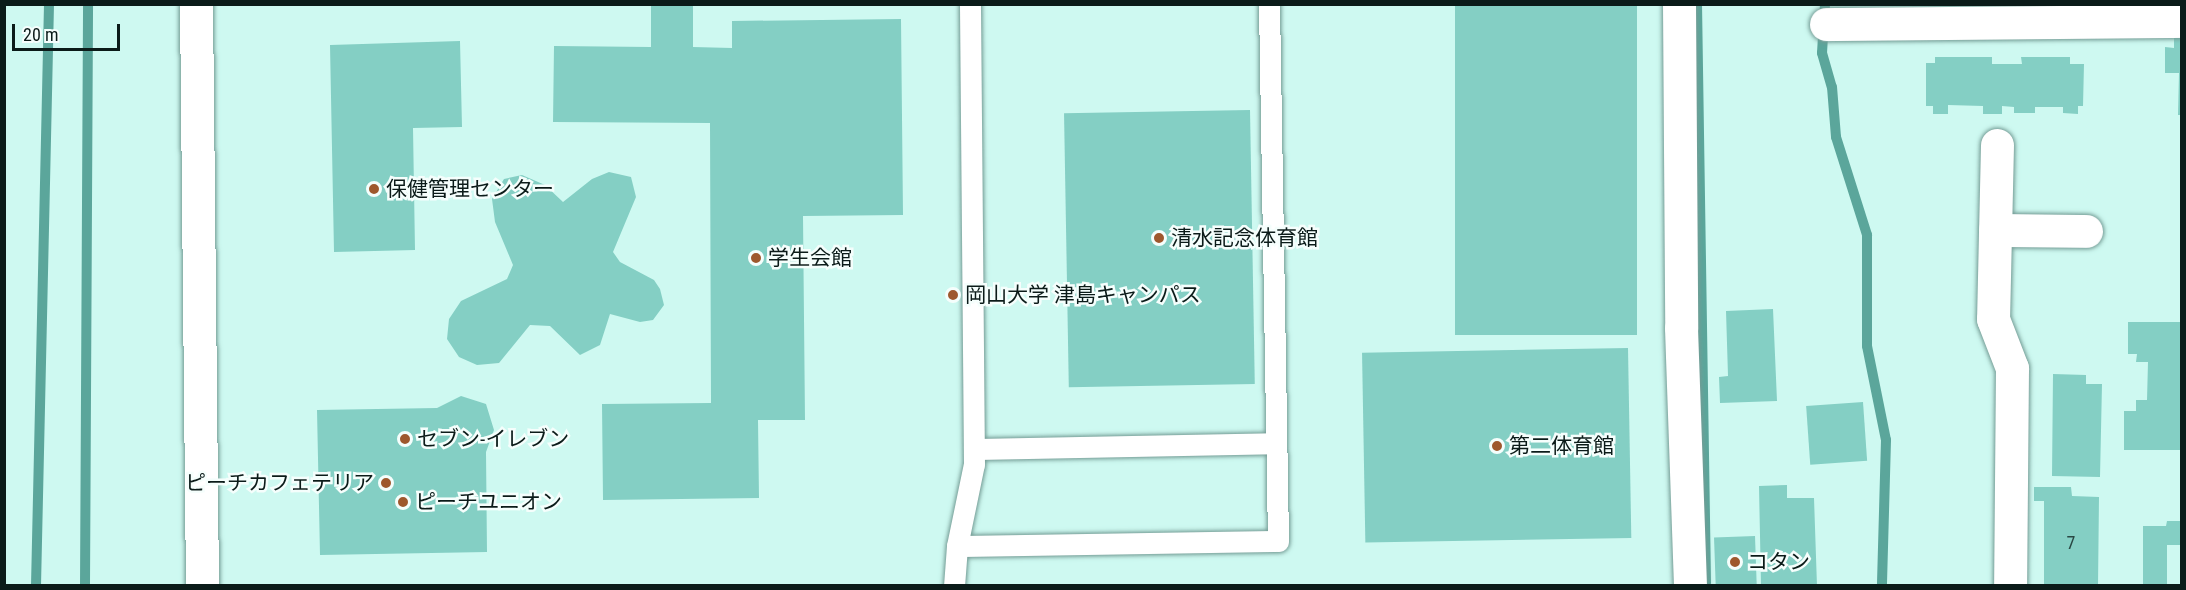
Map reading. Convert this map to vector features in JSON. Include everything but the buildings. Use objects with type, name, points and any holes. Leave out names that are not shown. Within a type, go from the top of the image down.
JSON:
[{"type":"street","points":[[196,4],[202,585]]},
{"type":"street","points":[[1679,4],[1681,328],[1690,585]]},
{"type":"street","points":[[1826,24],[2115,24],[2181,21]]},
{"type":"street","points":[[1997,146],[1993,319],[2012,368],[2010,585]]},
{"type":"street","points":[[1995,230],[2086,231]]},
{"type":"lane","points":[[954,585],[957,546],[974,450],[970,4]]},
{"type":"lane","points":[[957,546],[1278,542],[1269,4]]},
{"type":"lane","points":[[974,450],[1276,443]]},
{"type":"waterway","points":[[36,586],[49,4]]},
{"type":"waterway","points":[[85,586],[88,4]]},
{"type":"waterway","points":[[1697,4],[1706,583]]},
{"type":"waterway","points":[[1825,4],[1822,53],[1832,87],[1836,137],[1867,235],[1867,346],[1886,440],[1882,586]]},
{"type":"place","name":"保健管理センター","points":[[374,189]]},
{"type":"place","name":"清水記念体育館","points":[[1159,238]]},
{"type":"place","name":"学生会館","points":[[756,258]]},
{"type":"place","name":"岡山大学 津島キャンパス","points":[[953,295]]},
{"type":"place","name":"セブン-イレブン","points":[[405,439]]},
{"type":"place","name":"第二体育館","points":[[1497,446]]},
{"type":"place","name":"ピーチカフェテリア","points":[[386,483]]},
{"type":"place","name":"ピーチユニオン","points":[[403,502]]},
{"type":"place","name":"コタン","points":[[1735,562]]}]
